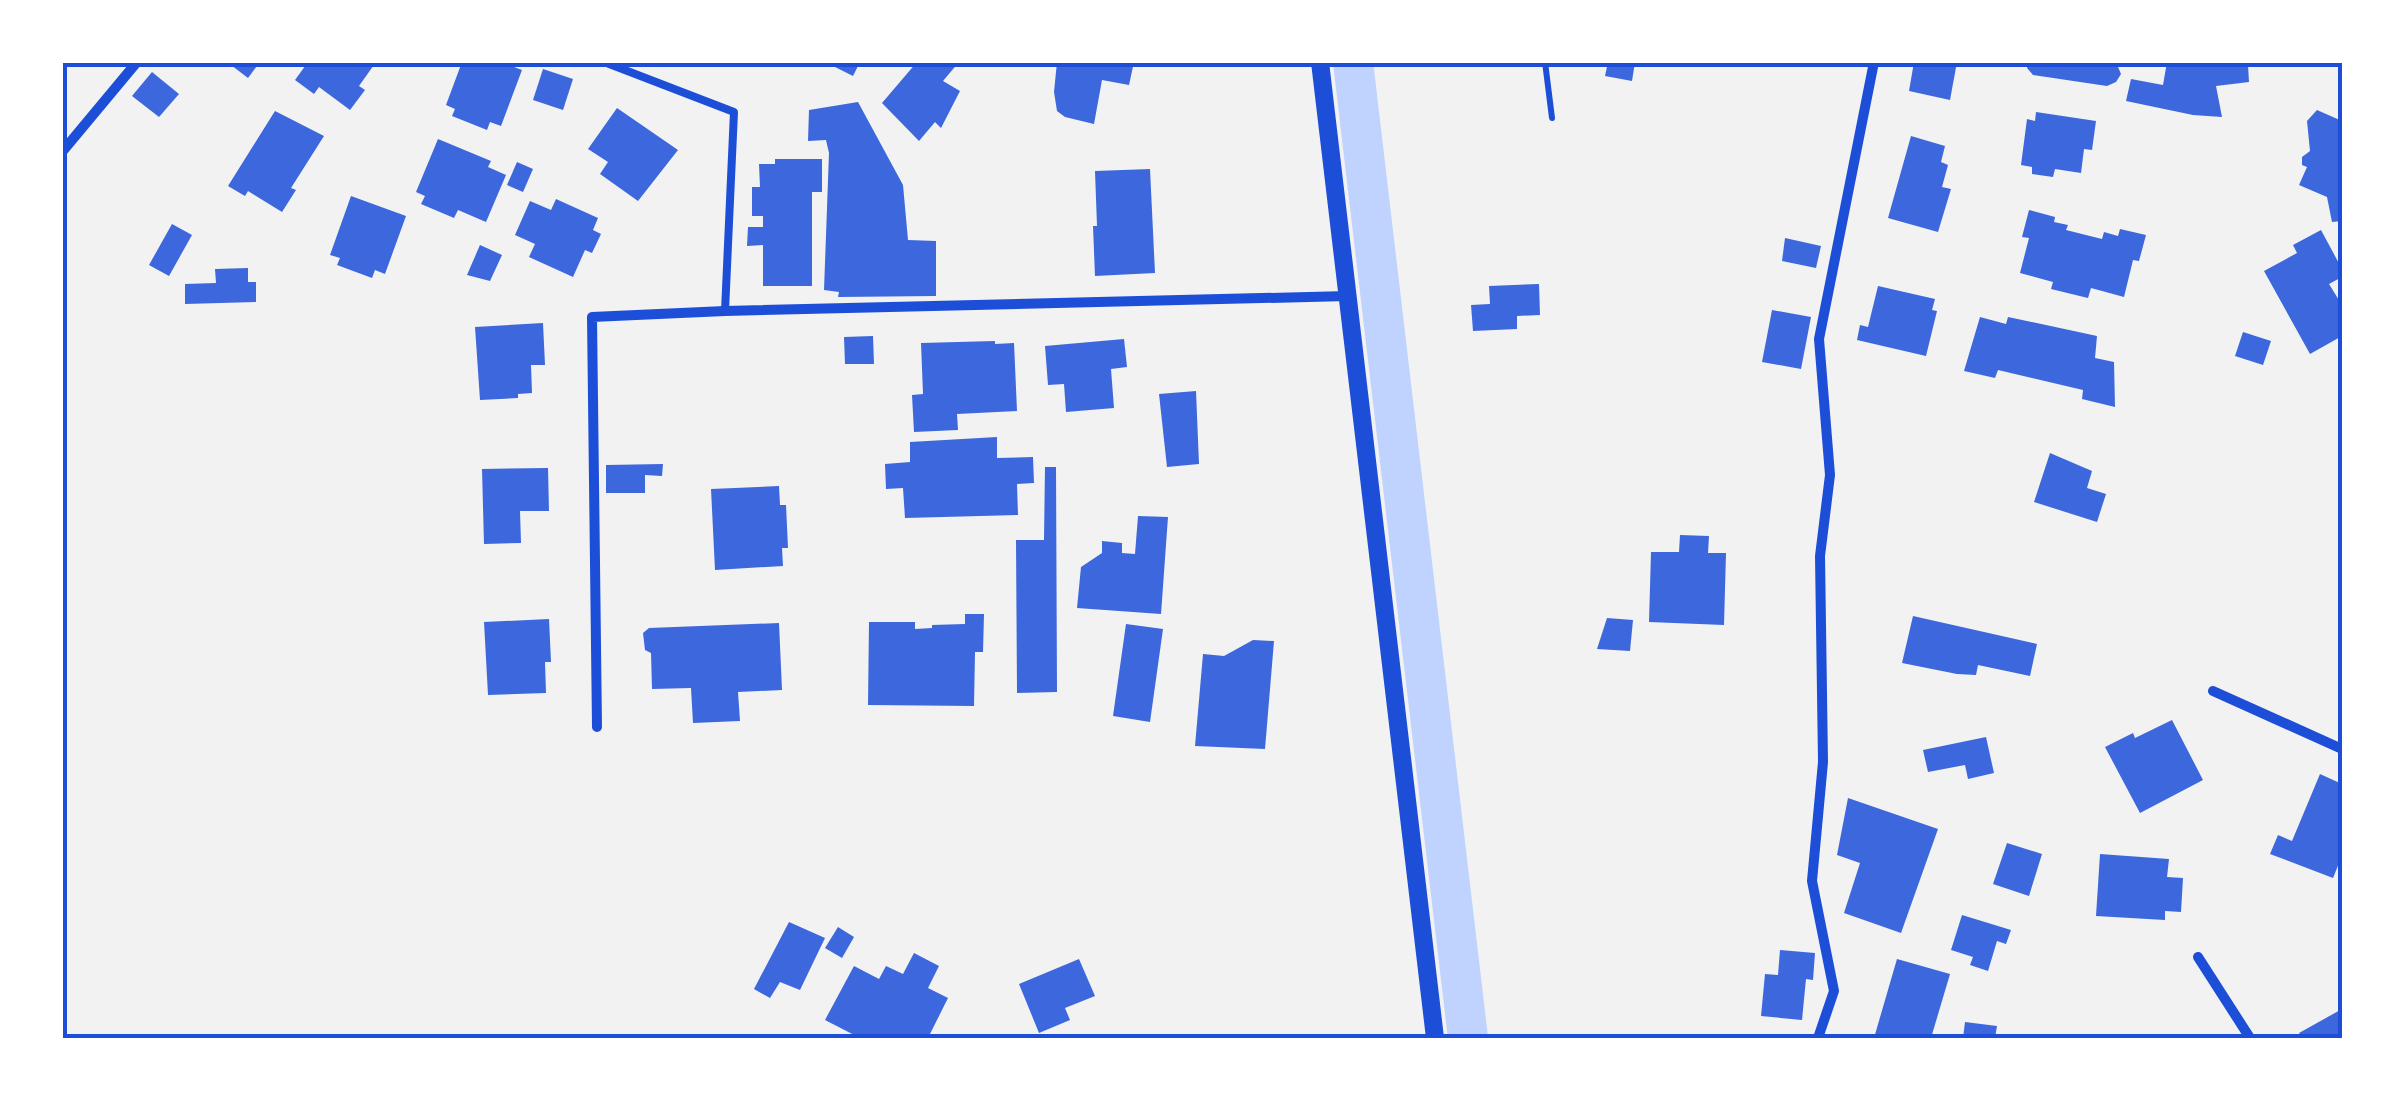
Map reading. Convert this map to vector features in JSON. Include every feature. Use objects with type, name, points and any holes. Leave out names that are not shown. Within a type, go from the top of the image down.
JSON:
[{"type":"street","points":[[62,152],[137,62]]},
{"type":"street","points":[[1320,62],[1435,1038]]},
{"type":"street","points":[[1818,1038],[1834,991],[1812,881],[1823,762],[1820,556],[1830,475],[1819,339],[1874,62]]},
{"type":"street","points":[[596,728],[592,317],[1348,296]]},
{"type":"street","points":[[2213,691],[2342,749]]},
{"type":"street","points":[[2198,957],[2250,1038]]},
{"type":"lane","points":[[604,62],[734,112],[725,311]]},
{"type":"path","points":[[1545,62],[1552,118]]},
{"type":"building","points":[[227,62],[260,62],[248,78]]},
{"type":"building","points":[[308,62],[376,62],[359,86],[365,90],[350,110],[319,87],[314,94],[295,80]]},
{"type":"building","points":[[462,62],[501,62],[522,70],[501,126],[490,122],[487,130],[452,116],[455,109],[446,105]]},
{"type":"building","points":[[834,62],[860,62],[853,76],[833,66]]},
{"type":"building","points":[[917,62],[959,62],[943,81],[960,91],[941,128],[935,122],[919,141],[882,103]]},
{"type":"building","points":[[1057,62],[1134,62],[1129,85],[1102,80],[1094,124],[1065,117],[1057,111]]},
{"type":"building","points":[[1608,62],[1635,62],[1632,81],[1605,76]]},
{"type":"building","points":[[1914,62],[1957,62],[1950,100],[1909,91]]},
{"type":"building","points":[[2028,62],[2116,62],[2121,74],[2107,86],[2033,75],[2027,68]]},
{"type":"building","points":[[2167,62],[2248,65],[2249,82],[2216,86],[2222,117],[2126,101],[2131,79],[2163,85]]},
{"type":"building","points":[[543,69],[573,79],[563,110],[533,100]]},
{"type":"building","points":[[152,72],[179,94],[159,117],[132,96]]},
{"type":"building","points":[[858,102],[903,185],[908,240],[936,241],[936,296],[838,297],[839,292],[824,290],[829,153],[826,140],[808,141],[809,110]]},
{"type":"building","points":[[617,108],[678,150],[638,201],[600,174],[608,162],[588,149]]},
{"type":"building","points":[[2317,110],[2342,121],[2342,221],[2332,222],[2327,197],[2299,185],[2307,167],[2302,165],[2302,157],[2310,151],[2307,121]]},
{"type":"building","points":[[275,111],[324,136],[291,188],[296,190],[282,212],[248,191],[245,196],[228,186]]},
{"type":"building","points":[[2036,112],[2096,121],[2092,150],[2084,149],[2081,173],[2055,169],[2053,177],[2032,174],[2032,167],[2021,165],[2027,119],[2035,121]]},
{"type":"building","points":[[1911,136],[1945,146],[1941,162],[1948,165],[1942,187],[1951,189],[1938,232],[1888,218]]},
{"type":"building","points":[[438,139],[491,161],[488,167],[506,175],[486,222],[458,210],[454,218],[421,204],[425,196],[416,192]]},
{"type":"building","points":[[775,159],[822,159],[822,192],[812,192],[812,286],[763,286],[763,245],[747,246],[748,227],[763,227],[763,216],[752,216],[752,187],[760,187],[759,164],[775,164]]},
{"type":"building","points":[[517,162],[533,169],[523,192],[507,185]]},
{"type":"building","points":[[1150,169],[1155,273],[1095,276],[1095,171]]},
{"type":"building","points":[[351,196],[406,216],[385,274],[375,270],[372,278],[337,265],[340,258],[330,255]]},
{"type":"building","points":[[556,199],[598,218],[593,230],[601,234],[592,253],[585,250],[573,277],[529,257],[535,244],[515,235],[530,201],[551,210]]},
{"type":"building","points":[[2029,210],[2055,217],[2054,222],[2068,225],[2066,230],[2102,239],[2104,232],[2118,236],[2120,229],[2146,235],[2139,261],[2133,260],[2124,297],[2091,288],[2088,298],[2051,289],[2053,282],[2020,273],[2029,238],[2022,237]]},
{"type":"building","points":[[172,224],[192,235],[169,276],[149,265]]},
{"type":"building","points":[[2321,230],[2342,269],[2342,277],[2329,284],[2342,305],[2342,336],[2310,354],[2264,271],[2297,253],[2293,245]]},
{"type":"building","points":[[1785,238],[1821,246],[1816,268],[1782,261]]},
{"type":"building","points":[[480,245],[502,255],[490,281],[467,275]]},
{"type":"building","points":[[248,268],[248,282],[256,282],[256,302],[185,304],[185,284],[216,283],[215,269]]},
{"type":"building","points":[[1539,284],[1540,315],[1517,316],[1517,329],[1473,331],[1471,305],[1490,304],[1489,286]]},
{"type":"building","points":[[1878,286],[1935,299],[1932,310],[1937,311],[1926,356],[1857,340],[1860,325],[1868,327]]},
{"type":"building","points":[[1772,310],[1811,317],[1801,369],[1762,362]]},
{"type":"building","points":[[1980,317],[2006,324],[2008,317],[2097,336],[2095,358],[2114,362],[2115,407],[2082,399],[2083,390],[1998,370],[1995,378],[1964,371]]},
{"type":"building","points":[[543,323],[545,365],[531,365],[532,393],[518,394],[518,398],[480,400],[475,327]]},
{"type":"building","points":[[2243,332],[2271,341],[2263,365],[2235,356]]},
{"type":"building","points":[[873,336],[874,364],[845,364],[844,337]]},
{"type":"building","points":[[1124,339],[1127,367],[1111,369],[1114,408],[1066,412],[1064,384],[1048,385],[1045,346]]},
{"type":"building","points":[[921,343],[1014,343],[1017,411],[957,414],[958,430],[914,432],[912,395],[923,394]]},
{"type":"building","points":[[1196,391],[1199,464],[1167,467],[1159,394]]},
{"type":"building","points":[[997,437],[997,458],[1033,457],[1034,483],[1017,484],[1018,515],[905,518],[903,488],[886,489],[885,464],[910,462],[910,442]]},
{"type":"building","points":[[2050,453],[2092,471],[2087,488],[2106,494],[2097,522],[2034,502]]},
{"type":"building","points":[[663,464],[662,476],[645,475],[645,493],[606,493],[606,465]]},
{"type":"building","points":[[1045,467],[1056,467],[1057,692],[1017,693],[1016,540],[1044,540]]},
{"type":"building","points":[[548,468],[549,511],[520,511],[521,543],[484,544],[482,469]]},
{"type":"building","points":[[779,486],[780,505],[786,505],[788,548],[782,548],[783,566],[715,570],[711,489]]},
{"type":"building","points":[[1138,516],[1168,517],[1161,614],[1077,608],[1081,567],[1102,553],[1102,541],[1122,543],[1122,553],[1135,554]]},
{"type":"building","points":[[1680,535],[1709,536],[1708,553],[1726,553],[1724,625],[1649,622],[1651,552],[1679,552]]},
{"type":"building","points":[[965,614],[984,614],[983,652],[975,652],[974,706],[868,705],[869,622],[915,622],[915,629],[932,628],[965,624]]},
{"type":"building","points":[[1913,616],[2037,644],[2030,676],[1978,665],[1976,675],[1902,663]]},
{"type":"building","points":[[1607,618],[1633,620],[1630,651],[1597,649]]},
{"type":"building","points":[[549,619],[551,662],[545,662],[546,693],[488,695],[484,622]]},
{"type":"building","points":[[779,623],[782,690],[738,692],[740,721],[693,723],[691,688],[652,689],[651,653],[645,650],[643,633],[649,628]]},
{"type":"building","points":[[1126,624],[1163,629],[1150,722],[1113,716]]},
{"type":"building","points":[[1253,640],[1274,641],[1265,749],[1195,746],[1203,654],[1224,656]]},
{"type":"building","points":[[2172,720],[2203,780],[2140,813],[2105,747]]},
{"type":"building","points":[[1986,737],[1994,773],[1968,779],[1965,765],[1928,772],[1923,750]]},
{"type":"building","points":[[2320,774],[2342,784],[2342,856],[2333,878],[2270,854],[2278,835],[2292,841]]},
{"type":"building","points":[[1848,798],[1938,829],[1901,933],[1844,913],[1860,863],[1837,855]]},
{"type":"building","points":[[2007,843],[2042,854],[2029,896],[1993,884]]},
{"type":"building","points":[[2100,854],[2169,859],[2167,877],[2183,878],[2181,912],[2165,911],[2165,920],[2096,916]]},
{"type":"building","points":[[1962,915],[2011,930],[2006,944],[1997,941],[1988,971],[1970,965],[1973,957],[1951,950]]},
{"type":"building","points":[[789,922],[825,938],[800,990],[780,982],[770,998],[754,989]]},
{"type":"building","points":[[838,927],[854,937],[842,958],[825,948]]},
{"type":"building","points":[[1780,950],[1815,953],[1813,980],[1806,979],[1802,1020],[1761,1016],[1765,974],[1778,975]]},
{"type":"building","points":[[914,953],[939,966],[928,988],[948,998],[930,1034],[939,1038],[860,1038],[825,1020],[854,966],[879,979],[886,966],[903,974]]},
{"type":"building","points":[[1079,959],[1095,996],[1065,1008],[1070,1020],[1039,1033],[1019,984]]},
{"type":"building","points":[[1897,959],[1950,974],[1931,1038],[1874,1038]]},
{"type":"building","points":[[2342,1009],[2342,1038],[2302,1038],[2299,1033]]},
{"type":"building","points":[[1965,1022],[1997,1026],[1995,1038],[1963,1038]]},
{"type":"waterway","points":[[1353,62],[1468,1038]]}]
